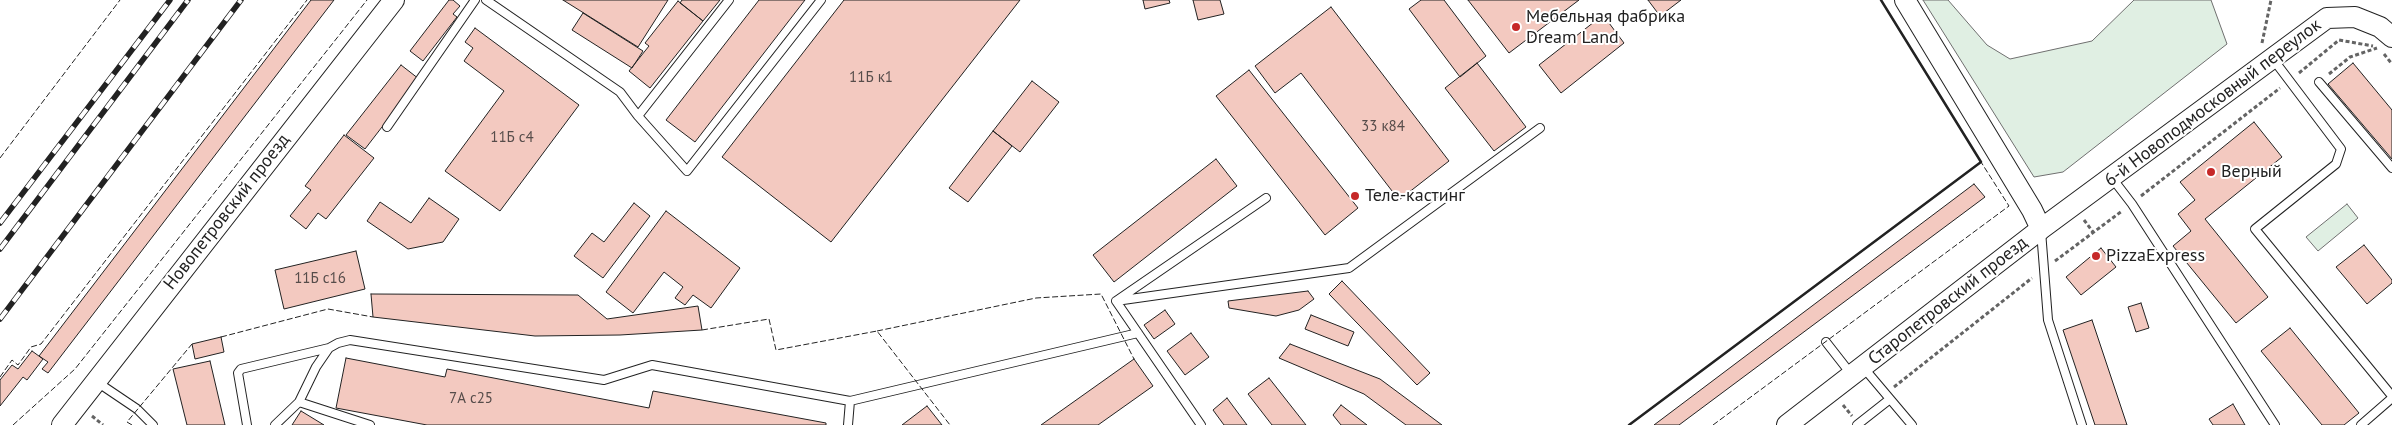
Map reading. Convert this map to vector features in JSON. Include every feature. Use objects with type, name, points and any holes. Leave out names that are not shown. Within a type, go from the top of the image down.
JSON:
[{"type":"street","name":"Новопетровский проезд","points":[[62,425],[95,380],[394,0]]},
{"type":"street","name":"Старопетровский проезд","points":[[1787,425],[2041,230],[2032,210],[1905,0]]},
{"type":"street","name":"6-й Новоподмосковный переулок","points":[[2041,230],[2112,178],[2267,51],[2327,18],[2355,17],[2380,27],[2388,39]]},
{"type":"lane","points":[[388,127],[475,0]]},
{"type":"lane","points":[[486,0],[620,92],[638,116],[687,171],[821,0]]},
{"type":"lane","points":[[638,116],[729,0]]},
{"type":"lane","points":[[2267,51],[2341,149],[2336,164],[2255,229],[2392,397],[2361,425]]},
{"type":"lane","points":[[2319,82],[2392,168]]},
{"type":"lane","points":[[1116,300],[1349,268],[1540,128]]},
{"type":"lane","points":[[2112,178],[2132,204],[2275,425]]},
{"type":"lane","points":[[1116,300],[1266,198]]},
{"type":"lane","points":[[2041,230],[2048,320],[2082,425]]},
{"type":"lane","points":[[1116,300],[1201,425]]},
{"type":"lane","points":[[247,425],[238,373],[240,369],[329,348],[350,340],[604,380],[652,365],[850,401],[1138,333]]},
{"type":"lane","points":[[1826,342],[1857,371],[1888,396],[1912,425]]},
{"type":"lane","points":[[275,425],[299,402],[316,367],[329,348]]},
{"type":"lane","points":[[95,380],[137,410],[153,425]]},
{"type":"lane","points":[[1857,425],[1888,396]]},
{"type":"lane","points":[[848,425],[850,401]]},
{"type":"lane","points":[[299,402],[370,425]]},
{"type":"path","points":[[2267,51],[2271,0]]},
{"type":"path","points":[[2388,39],[2392,64]]},
{"type":"path","points":[[1888,396],[2045,269],[2132,204],[2339,40],[2388,39]]},
{"type":"path","points":[[2307,66],[2319,82],[2350,57],[2388,39]]},
{"type":"path","points":[[1846,421],[1859,412]]},
{"type":"path","points":[[88,420],[91,416],[104,425]]},
{"type":"green space","points":[[1923,0],[1948,0],[1987,45],[2010,59],[2092,41],[2134,0],[2211,0],[2227,44],[2063,172],[2034,177]]},
{"type":"green space","points":[[2347,204],[2358,218],[2318,251],[2306,237]]},
{"type":"building","points":[[311,0],[334,0],[48,373],[42,369],[48,362],[39,356]]},
{"type":"building","points":[[449,0],[453,0],[460,6],[453,14],[457,17],[423,61],[410,51]]},
{"type":"building","points":[[563,0],[668,0],[638,47]]},
{"type":"building","points":[[682,0],[720,0],[703,21],[680,3]]},
{"type":"building","points":[[759,0],[805,0],[695,142],[666,120]]},
{"type":"building","points":[[844,0],[1020,0],[831,242],[722,157]]},
{"type":"building","points":[[1143,0],[1169,0],[1170,3],[1145,9]]},
{"type":"building","points":[[1193,0],[1220,0],[1224,14],[1198,20]]},
{"type":"building","points":[[1421,0],[1444,0],[1486,56],[1460,77],[1409,9]]},
{"type":"building","name":"Мебельная фабрика Dream Land","points":[[1468,0],[1579,0],[1509,53]]},
{"type":"building","points":[[1648,0],[1681,0],[1660,16]]},
{"type":"building","points":[[678,1],[703,21],[650,88],[629,71],[649,46],[645,43]]},
{"type":"building","points":[[1331,7],[1449,161],[1399,200],[1301,73],[1275,93],[1255,66]]},
{"type":"building","points":[[583,13],[643,51],[632,68],[572,30]]},
{"type":"building","points":[[1603,15],[1624,43],[1561,93],[1539,65]]},
{"type":"building","points":[[475,28],[579,105],[500,211],[445,171],[504,91],[464,61],[473,48],[465,42]]},
{"type":"building","points":[[1477,63],[1526,127],[1494,151],[1445,88]]},
{"type":"building","points":[[2353,63],[2392,110],[2392,159],[2328,84]]},
{"type":"building","points":[[401,65],[419,79],[365,149],[346,135]]},
{"type":"building","points":[[1249,70],[1358,208],[1325,235],[1216,96]]},
{"type":"building","points":[[1032,81],[1059,102],[1020,152],[993,131]]},
{"type":"building","points":[[2254,122],[2282,157],[2205,219],[2268,297],[2236,323],[2173,246],[2191,231],[2178,214],[2195,200],[2180,182]]},
{"type":"building","points":[[993,131],[1012,146],[968,202],[949,188]]},
{"type":"building","points":[[344,135],[374,158],[326,219],[318,213],[306,229],[290,216],[311,190],[305,186]]},
{"type":"building","points":[[1216,159],[1237,186],[1114,282],[1093,255]]},
{"type":"building","points":[[1974,184],[1985,197],[1679,425],[1654,425]]},
{"type":"building","points":[[429,198],[459,219],[443,242],[408,249],[367,221],[380,202],[411,223]]},
{"type":"building","points":[[634,203],[650,216],[603,278],[574,256],[592,233],[604,242]]},
{"type":"building","points":[[666,211],[740,268],[711,308],[693,295],[685,305],[675,298],[683,287],[664,272],[633,313],[606,292]]},
{"type":"building","points":[[2364,245],[2392,280],[2392,283],[2367,304],[2336,267]]},
{"type":"building","points":[[2101,248],[2116,267],[2081,295],[2066,277]]},
{"type":"building","points":[[356,251],[365,289],[284,309],[275,270]]},
{"type":"building","points":[[1342,281],[1430,373],[1417,385],[1329,294]]},
{"type":"building","points":[[1308,291],[1314,299],[1299,310],[1276,316],[1229,308],[1228,301]]},
{"type":"building","points":[[371,294],[578,295],[607,319],[698,306],[702,330],[620,335],[535,336],[373,317]]},
{"type":"building","points":[[2141,303],[2149,328],[2136,332],[2128,307]]},
{"type":"building","points":[[1165,310],[1175,324],[1154,339],[1144,325]]},
{"type":"building","points":[[1311,315],[1354,332],[1348,346],[1305,329]]},
{"type":"building","points":[[2092,320],[2127,425],[2095,425],[2063,330]]},
{"type":"building","points":[[2290,328],[2359,413],[2344,425],[2322,425],[2261,351]]},
{"type":"building","points":[[1191,333],[1209,357],[1185,375],[1167,351]]},
{"type":"building","points":[[221,337],[224,352],[195,359],[192,344]]},
{"type":"building","points":[[1290,344],[1380,379],[1442,425],[1406,425],[1364,394],[1279,358]]},
{"type":"building","points":[[32,351],[43,359],[27,380],[23,377],[0,406],[0,380],[12,365],[18,369]]},
{"type":"building","points":[[346,358],[445,377],[447,369],[649,408],[653,391],[826,423],[826,425],[427,425],[336,408]]},
{"type":"building","points":[[1134,359],[1153,386],[1098,425],[1041,425]]},
{"type":"building","points":[[210,361],[225,425],[187,425],[173,369]]},
{"type":"building","points":[[1269,378],[1306,425],[1272,425],[1248,394]]},
{"type":"building","points":[[1227,398],[1247,425],[1224,425],[1213,410]]},
{"type":"building","points":[[2233,404],[2245,425],[2213,425],[2209,419]]},
{"type":"building","points":[[1341,405],[1367,425],[1341,425],[1333,415]]},
{"type":"building","points":[[927,406],[942,425],[902,425]]},
{"type":"building","points":[[301,411],[324,425],[292,425]]},
{"type":"railway","points":[[0,223],[170,0]]},
{"type":"railway","points":[[0,249],[188,0]]},
{"type":"railway","points":[[0,319],[241,0]]},
{"type":"fence","points":[[0,158],[120,0]]},
{"type":"fence","points":[[0,377],[12,360],[18,365],[31,347],[41,344],[307,0]]},
{"type":"fence","points":[[13,425],[75,369],[367,0]]},
{"type":"fence","points":[[1713,425],[2009,206],[1981,162]]},
{"type":"fence","points":[[877,331],[1036,298],[1101,294],[1134,359]]},
{"type":"fence","points":[[221,337],[328,309],[373,317]]},
{"type":"fence","points":[[702,330],[769,319],[776,350],[877,331],[950,425]]},
{"type":"fence","points":[[132,425],[127,422],[192,344]]},
{"type":"wall","points":[[1629,425],[1981,162],[1881,0]]},
{"type":"place","name":"Мебельная фабрика Dream Land","points":[[1516,27]]},
{"type":"place","name":"Верный","points":[[2211,172]]},
{"type":"place","name":"Теле-кастинг","points":[[1355,196]]},
{"type":"place","name":"PizzaExpress","points":[[2096,256]]}]
